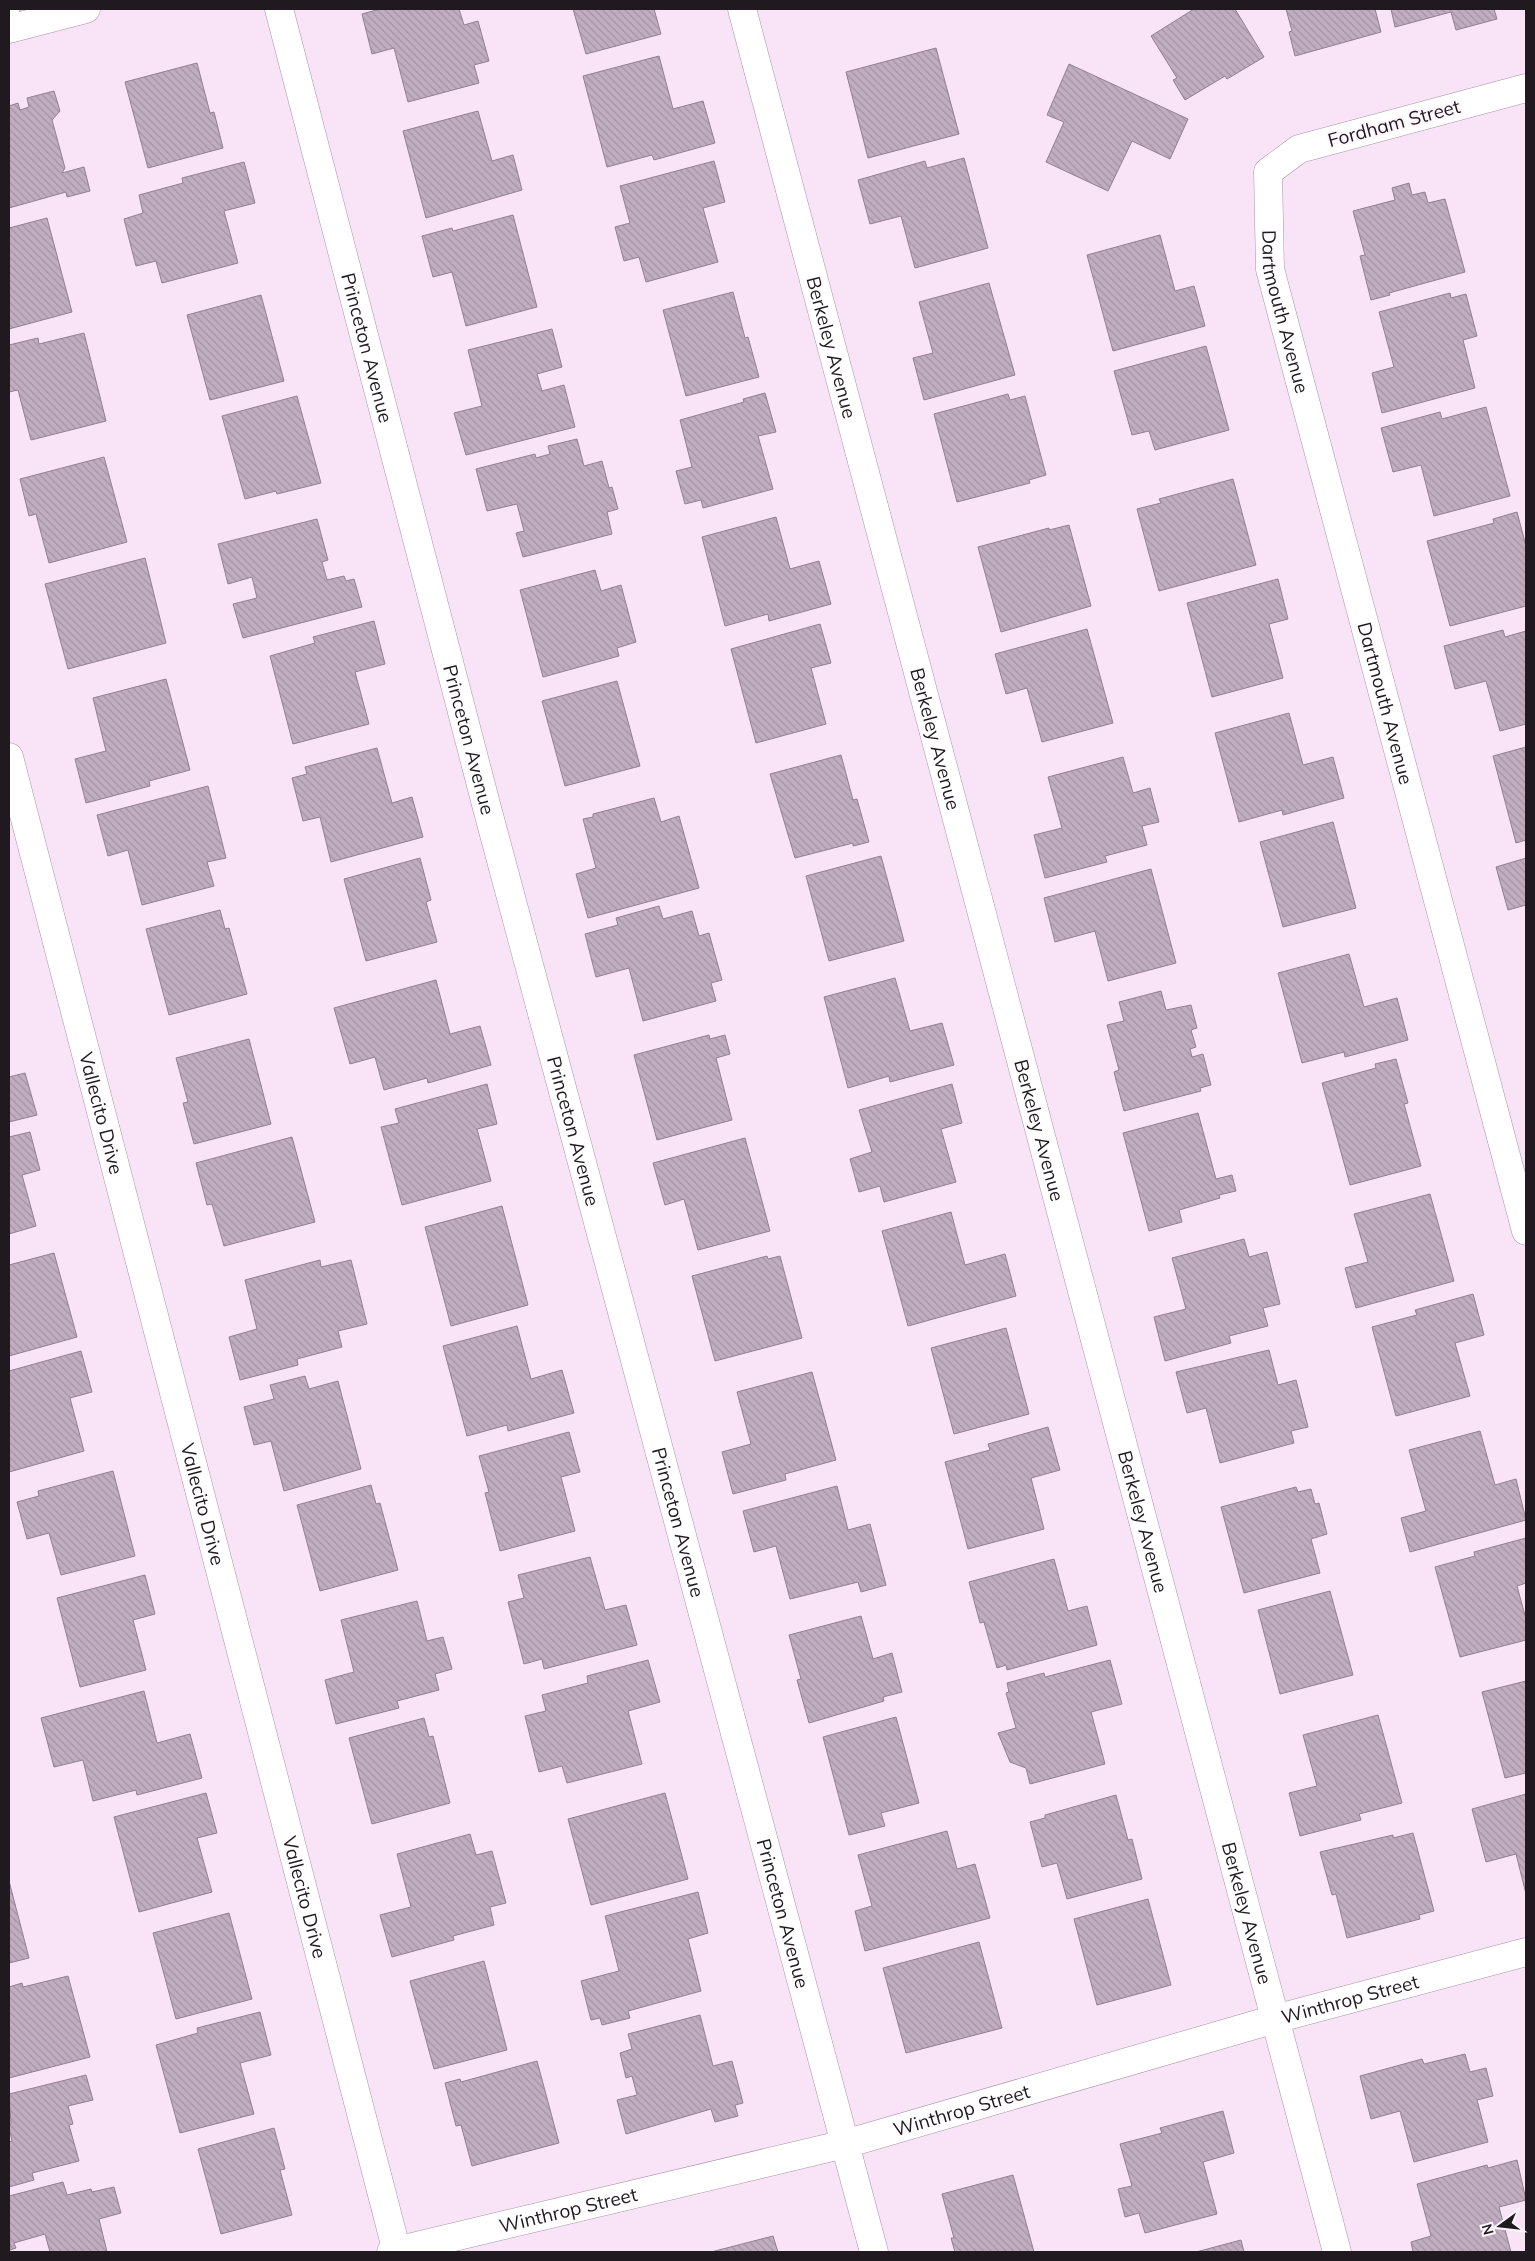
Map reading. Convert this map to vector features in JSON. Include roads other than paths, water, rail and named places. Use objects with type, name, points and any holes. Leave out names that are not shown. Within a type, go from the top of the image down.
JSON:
[{"type":"street","points":[[9,29],[86,9]]},
{"type":"street","name":"Princeton Avenue","points":[[279,9],[487,808],[874,2252]]},
{"type":"street","name":"Berkeley Avenue","points":[[742,9],[1337,2252]]},
{"type":"street","name":"Fordham Street","points":[[1268,172],[1299,149],[1526,88]]},
{"type":"street","name":"Dartmouth Avenue","points":[[1268,172],[1270,269],[1526,1231]]},
{"type":"street","name":"Vallecito Drive","points":[[9,757],[395,2252]]},
{"type":"street","name":"Winthrop Street","points":[[395,2252],[845,2144],[1275,2019],[1526,1952]]},
{"type":"lane","points":[[9,14],[12,9]]}]
